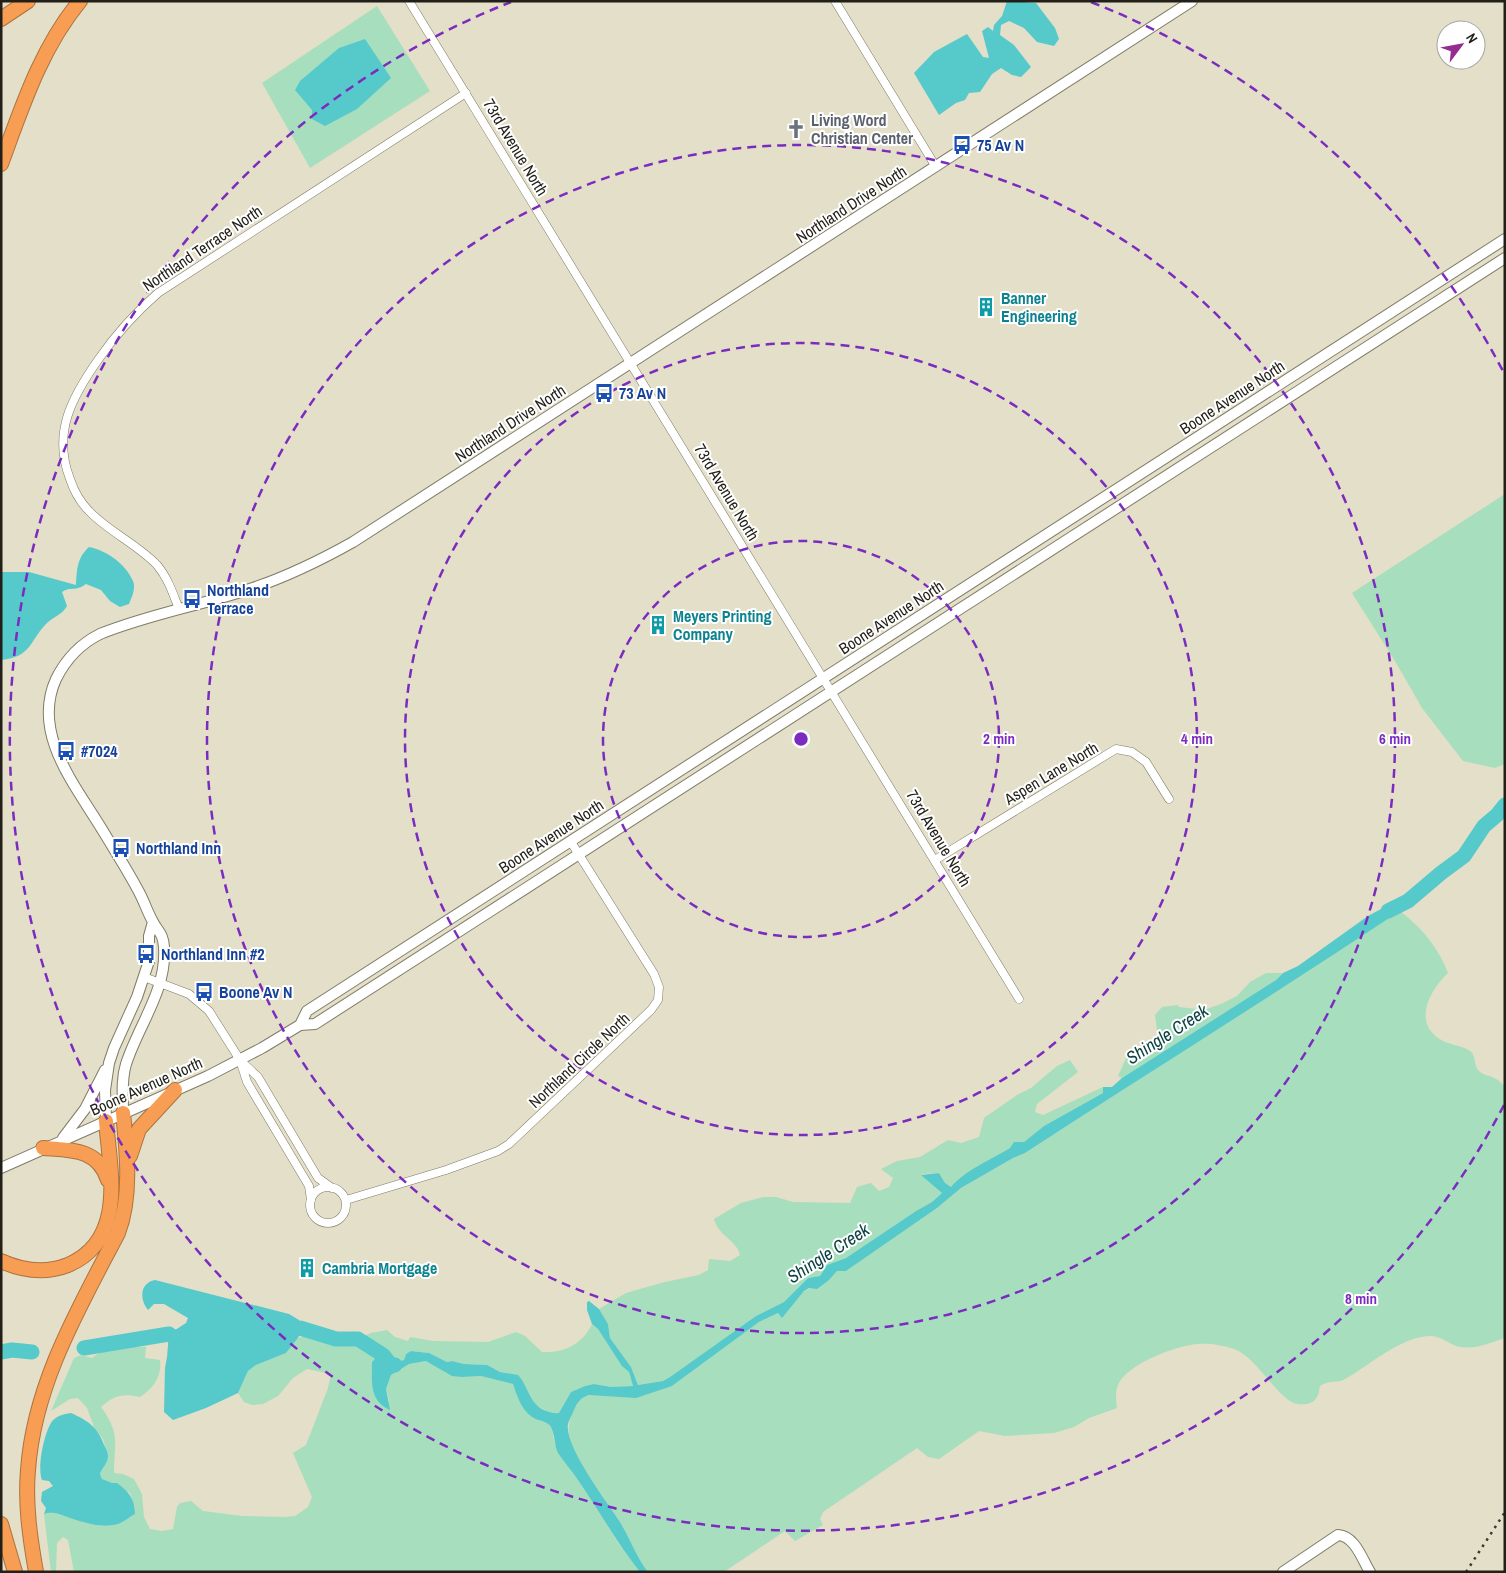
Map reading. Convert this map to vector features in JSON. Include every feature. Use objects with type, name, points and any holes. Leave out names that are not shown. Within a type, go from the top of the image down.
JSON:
[{"type":"highway","points":[[1,19],[28,1]]},
{"type":"highway","points":[[1,164],[39,67],[61,27],[80,1]]},
{"type":"highway","points":[[126,1171],[139,1129],[175,1090]]},
{"type":"highway","points":[[36,1572],[28,1524],[27,1486],[29,1455],[35,1420],[44,1389],[63,1342],[122,1222],[126,1206],[123,1113]]},
{"type":"highway","points":[[1,1261],[34,1271],[58,1269],[73,1262],[92,1248],[102,1234],[109,1217],[112,1196],[106,1121]]},
{"type":"highway","points":[[43,1148],[76,1150],[91,1157],[99,1164],[107,1176],[112,1196]]},
{"type":"highway","points":[[1,1524],[15,1572]]},
{"type":"street","name":"73rd Avenue North","points":[[409,1],[1019,1000]]},
{"type":"street","points":[[835,1],[936,167]]},
{"type":"street","name":"Northland Drive North","points":[[123,1113],[123,1087],[126,1065],[160,983],[164,964],[163,940],[162,934],[152,922],[130,875],[62,763],[52,740],[49,729],[51,694],[57,677],[69,657],[90,639],[112,629],[252,589],[287,576],[321,560],[631,364],[1192,1]]},
{"type":"street","name":"Northland Terrace North","points":[[179,609],[168,581],[157,566],[147,556],[103,525],[81,501],[73,487],[64,458],[63,435],[66,417],[81,383],[120,329],[158,293],[466,93]]},
{"type":"street","name":"Boone Avenue North","points":[[300,1025],[307,1011],[1505,239]]},
{"type":"street","name":"Boone Avenue North","points":[[1,1168],[240,1060],[300,1025],[315,1024],[322,1020],[1505,258]]},
{"type":"street","name":"Aspen Lane North","points":[[935,860],[1116,749],[1132,752],[1146,762],[1169,799]]},
{"type":"street","name":"Northland Circle North","points":[[346,1200],[446,1170],[504,1148],[519,1136],[651,1010],[658,1000],[659,988],[654,974],[571,842]]},
{"type":"street","name":"Northland Drive North","points":[[106,1121],[105,1090],[110,1062],[114,1048],[137,998],[149,961],[149,936],[152,922]]},
{"type":"street","points":[[144,977],[189,994],[204,1005],[215,1018],[240,1060],[246,1082],[308,1186],[311,1200]]},
{"type":"street","points":[[240,1060],[258,1077],[318,1178],[342,1193],[346,1200],[343,1216],[337,1221],[329,1223],[318,1220],[310,1207],[314,1194],[321,1189],[332,1188]]},
{"type":"street","points":[[62,1140],[86,1109],[110,1062]]},
{"type":"street","points":[[1283,1572],[1338,1535],[1345,1535],[1352,1541],[1370,1572]]},
{"type":"green space","points":[[377,6],[430,91],[310,168],[262,83]]},
{"type":"green space","points":[[1505,494],[1505,764],[1495,768],[1463,761],[1422,708],[1352,593]]},
{"type":"green space","points":[[1400,911],[1428,939],[1448,973],[1436,987],[1427,1005],[1427,1022],[1431,1031],[1438,1038],[1470,1051],[1474,1056],[1479,1071],[1505,1086],[1505,1338],[1469,1348],[1456,1346],[1434,1336],[1420,1337],[1408,1341],[1386,1352],[1345,1379],[1320,1386],[1315,1400],[1309,1404],[1297,1404],[1283,1396],[1256,1365],[1234,1349],[1207,1344],[1188,1345],[1177,1348],[1141,1363],[1123,1377],[1116,1391],[1117,1408],[1089,1418],[1074,1427],[1054,1433],[1005,1436],[979,1431],[939,1459],[928,1457],[917,1448],[823,1512],[820,1519],[823,1525],[795,1541],[785,1531],[724,1572],[648,1572],[640,1561],[622,1525],[583,1467],[572,1444],[569,1434],[570,1419],[577,1404],[584,1396],[672,1386],[759,1322],[778,1313],[782,1317],[804,1291],[829,1280],[837,1271],[846,1271],[937,1208],[961,1188],[1025,1153]]},
{"type":"green space","points":[[1266,973],[1283,973],[1276,980],[1122,1078],[1118,1076],[1127,1056],[1148,1049],[1158,1037],[1155,1015],[1162,1007],[1177,1005],[1179,1007],[1204,1010],[1237,996],[1250,982]]},
{"type":"green space","points":[[1070,1060],[1078,1072],[1037,1104],[1035,1112],[1043,1115],[1103,1087],[1103,1093],[1044,1126],[1024,1142],[1010,1148],[966,1174],[951,1187],[945,1183],[939,1173],[921,1174],[942,1193],[932,1202],[846,1258],[827,1265],[820,1276],[808,1278],[784,1302],[756,1316],[670,1377],[663,1381],[638,1385],[631,1367],[610,1338],[608,1324],[599,1309],[626,1293],[699,1275],[708,1270],[709,1259],[730,1261],[740,1255],[735,1245],[716,1225],[714,1219],[741,1203],[763,1197],[776,1197],[793,1202],[850,1203],[857,1187],[871,1183],[879,1191],[889,1187],[893,1178],[881,1169],[897,1161],[920,1157],[948,1140],[961,1143],[979,1137],[984,1118],[1017,1095],[1031,1088],[1057,1066]]},
{"type":"green space","points":[[592,1324],[598,1329],[622,1365],[629,1372],[633,1386],[611,1387],[594,1384],[585,1386],[571,1392],[559,1414],[554,1414],[539,1407],[530,1399],[527,1391],[506,1373],[486,1365],[447,1362],[429,1353],[412,1351],[406,1354],[404,1360],[396,1362],[383,1350],[362,1337],[387,1330],[395,1337],[408,1341],[410,1337],[433,1341],[488,1342],[516,1332],[525,1336],[542,1352],[550,1352],[565,1349],[578,1342]]},
{"type":"green space","points":[[307,1335],[316,1341],[356,1343],[378,1356],[372,1362],[390,1405],[386,1389],[391,1375],[409,1364],[426,1361],[462,1377],[481,1376],[513,1384],[519,1400],[533,1418],[549,1424],[552,1428],[558,1452],[619,1544],[640,1572],[74,1572],[68,1540],[63,1537],[57,1543],[56,1572],[51,1572],[44,1514],[56,1513],[86,1523],[105,1526],[118,1524],[135,1514],[135,1507],[130,1493],[102,1479],[100,1474],[108,1456],[103,1439],[94,1427],[87,1408],[78,1398],[70,1399],[51,1411],[74,1358],[81,1355],[92,1358],[104,1349],[123,1346],[146,1347],[145,1358],[160,1360],[160,1371],[156,1381],[140,1397],[119,1396],[101,1407],[114,1432],[114,1473],[123,1474],[134,1479],[142,1494],[144,1517],[150,1529],[162,1531],[173,1529],[177,1507],[180,1503],[191,1501],[203,1511],[242,1516],[295,1516],[308,1507],[312,1497],[293,1453],[306,1445],[328,1388],[331,1374],[307,1369],[293,1378],[278,1396],[263,1404],[252,1405],[244,1402],[238,1393],[248,1371],[256,1365],[286,1353],[298,1338]]},
{"type":"water","points":[[1007,1],[1036,3],[1055,28],[1059,39],[1054,46],[1037,42],[1024,28],[1009,21],[1001,25],[1000,35],[1014,45],[1031,67],[1021,77],[1012,75],[1001,68],[992,74],[980,92],[969,93],[965,100],[956,103],[939,115],[914,73],[934,52],[967,34],[983,57],[989,58],[982,31],[988,27],[993,31],[994,25],[1002,16]]},
{"type":"water","points":[[365,39],[391,78],[357,109],[325,126],[312,119],[312,110],[295,90],[300,81],[339,48]]},
{"type":"water","points":[[89,547],[102,551],[115,559],[130,575],[134,587],[129,604],[120,607],[110,601],[101,590],[86,584],[79,588],[65,590],[62,592],[67,606],[65,609],[46,624],[24,652],[18,656],[1,660],[1,572],[29,572],[76,585],[77,569],[80,560]]},
{"type":"water","points":[[1396,901],[1410,903],[1307,972],[1025,1153],[961,1188],[937,1208],[846,1271],[837,1271],[817,1289],[809,1288],[804,1291],[782,1318],[778,1313],[759,1322],[672,1386],[636,1398],[589,1395],[582,1399],[576,1405],[568,1424],[573,1446],[588,1474],[620,1522],[648,1572],[640,1572],[632,1561],[558,1453],[551,1427],[547,1423],[532,1417],[525,1410],[513,1384],[481,1376],[452,1376],[426,1361],[409,1364],[391,1375],[386,1389],[390,1410],[378,1402],[375,1396],[372,1384],[372,1362],[383,1350],[396,1362],[404,1360],[406,1354],[411,1351],[429,1353],[447,1362],[487,1365],[500,1372],[518,1375],[535,1403],[544,1410],[553,1413],[559,1413],[571,1392],[585,1386],[594,1384],[611,1387],[633,1386],[629,1372],[622,1366],[598,1329],[592,1324],[587,1310],[587,1302],[589,1301],[599,1309],[608,1324],[610,1338],[631,1367],[638,1385],[663,1381],[756,1316],[784,1302],[808,1278],[820,1276],[827,1265],[846,1258],[932,1202],[942,1193],[921,1175],[939,1173],[945,1183],[951,1187],[971,1171],[1010,1148],[1014,1142],[1024,1142],[1044,1126],[1103,1093],[1103,1087],[1112,1087],[1122,1078],[1276,980],[1283,973],[1298,966],[1368,916]]},
{"type":"water","points":[[155,1280],[289,1314],[299,1320],[298,1338],[286,1353],[256,1365],[248,1371],[238,1393],[206,1408],[173,1420],[164,1412],[165,1368],[169,1334],[186,1323],[188,1318],[164,1304],[154,1304],[148,1310],[143,1301],[142,1292],[146,1284]]},
{"type":"water","points":[[71,1413],[91,1425],[102,1439],[108,1456],[100,1474],[102,1479],[117,1483],[128,1493],[132,1500],[135,1514],[120,1523],[105,1526],[86,1523],[56,1513],[44,1514],[46,1508],[41,1501],[42,1492],[53,1486],[49,1481],[42,1480],[40,1468],[48,1428],[55,1419]]},
{"type":"waterway","name":"Shingle Creek","points":[[1388,911],[1408,901],[1464,856],[1484,826],[1505,805]]},
{"type":"waterway","name":"Shingle Creek","points":[[283,1334],[300,1328],[336,1339],[358,1339],[383,1355],[391,1365],[395,1365]]},
{"type":"waterway","name":"Shingle Creek","points":[[84,1348],[169,1334],[180,1342],[186,1342]]},
{"type":"waterway","name":"Shingle Creek","points":[[1,1352],[12,1350],[32,1352]]},
{"type":"railway","points":[[1466,1572],[1505,1512]]},
{"type":"place","name":"Living Word Christian Center","points":[[796,129]]},
{"type":"place","name":"75 Av N","points":[[962,145]]},
{"type":"place","name":"Banner Engineering","points":[[986,307]]},
{"type":"place","name":"73 Av N","points":[[604,393]]},
{"type":"place","name":"Northland Terrace","points":[[192,599]]},
{"type":"place","name":"Meyers Printing Company","points":[[658,625]]},
{"type":"place","name":"#7024","points":[[66,751]]},
{"type":"place","name":"Northland Inn","points":[[121,848]]},
{"type":"place","name":"Northland Inn #2","points":[[146,954]]},
{"type":"place","name":"Boone Av N","points":[[204,992]]},
{"type":"place","name":"Cambria Mortgage","points":[[307,1268]]}]
